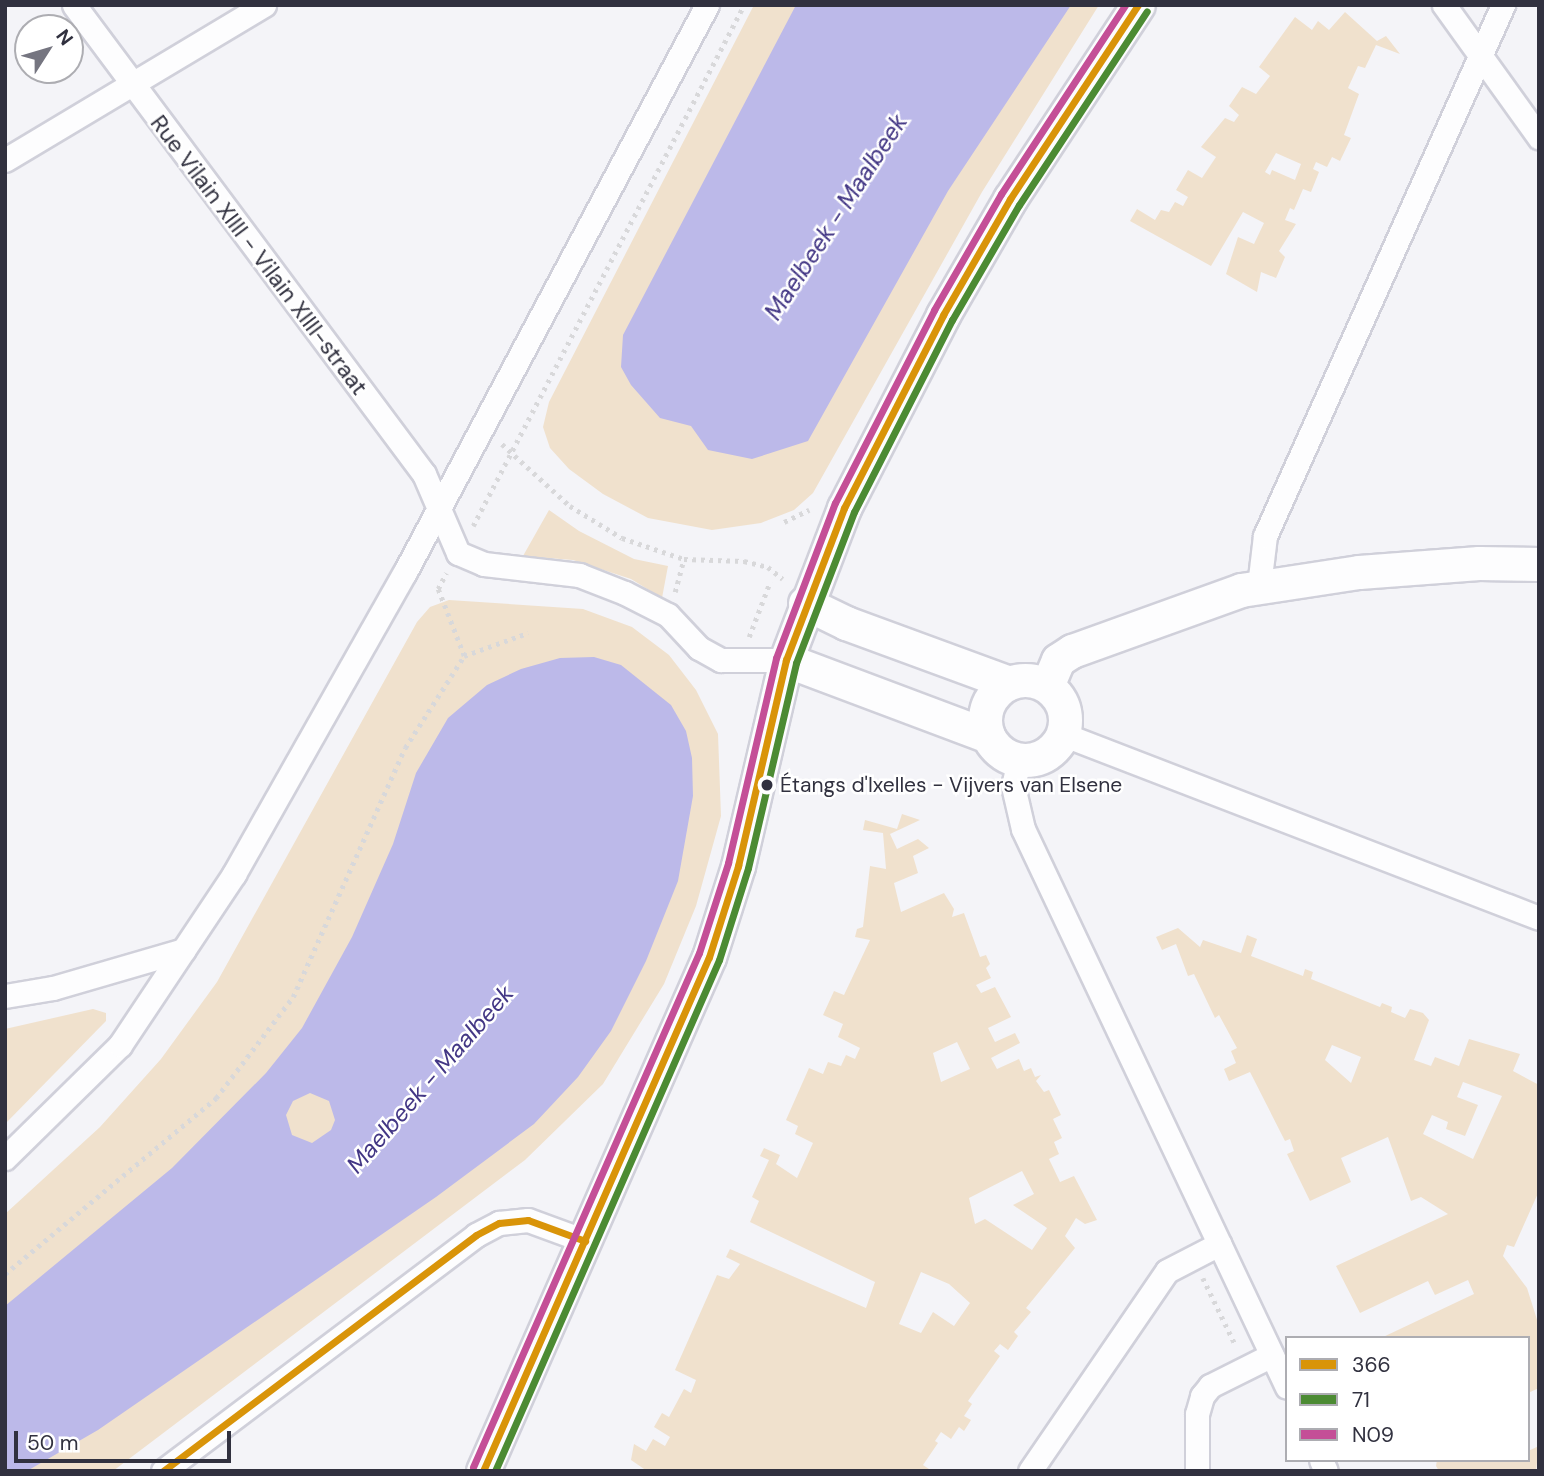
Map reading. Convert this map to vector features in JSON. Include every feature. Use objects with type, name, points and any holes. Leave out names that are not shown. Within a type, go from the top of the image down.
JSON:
[{"type":"main road","points":[[483,1471],[709,957],[738,866],[786,660],[805,603],[844,508],[943,315],[1046,141],[1138,5]]},
{"type":"main road","points":[[1047,686],[1058,660],[1100,637],[1259,586],[1479,563],[1539,564]]},
{"type":"main road","points":[[805,603],[846,623],[1009,683]]},
{"type":"main road","points":[[786,660],[988,736],[1006,756],[1019,760],[1045,755],[1062,734],[1064,713],[1047,686],[1022,680],[1009,683],[987,705],[988,736]]},
{"type":"street","name":"Rue Vilain XIIII - Vilain XIIII-straat","points":[[74,5],[424,474],[441,506],[448,537],[458,553]]},
{"type":"street","points":[[5,160],[134,86],[264,5]]},
{"type":"street","points":[[5,1158],[120,1045],[184,950],[285,789],[441,506],[706,5]]},
{"type":"street","points":[[1444,5],[1539,137]]},
{"type":"street","points":[[1259,586],[1265,536],[1503,5]]},
{"type":"street","points":[[458,553],[484,564],[579,575],[625,593],[668,615],[699,648],[721,660],[786,660]]},
{"type":"street","points":[[1062,734],[1539,918]]},
{"type":"street","points":[[1019,760],[1013,786],[1023,829],[1285,1383]]},
{"type":"street","points":[[5,996],[53,988],[184,950]]},
{"type":"street","points":[[163,1471],[487,1229],[499,1223],[528,1220],[585,1241]]},
{"type":"street","points":[[1030,1471],[1167,1271],[1219,1244]]},
{"type":"street","points":[[1197,1471],[1197,1414],[1202,1396],[1210,1386],[1272,1355]]},
{"type":"path","points":[[464,656],[438,589],[514,450],[744,5]]},
{"type":"path","points":[[480,431],[514,450],[570,506],[622,538],[684,559],[744,561],[775,569],[805,603]]},
{"type":"path","points":[[748,641],[770,582]]},
{"type":"path","points":[[5,1275],[216,1098],[293,997],[405,748],[464,656],[528,633]]},
{"type":"path","points":[[1199,1268],[1239,1353]]},
{"type":"shaded area","points":[[754,5],[1099,5],[982,192],[813,493],[794,510],[761,523],[712,530],[648,518],[603,494],[569,469],[550,448],[543,427],[549,402]]},
{"type":"shaded area","points":[[1345,12],[1377,41],[1386,36],[1400,54],[1376,45],[1365,68],[1358,66],[1348,88],[1359,94],[1344,135],[1351,138],[1340,161],[1332,157],[1327,167],[1316,162],[1313,169],[1319,172],[1311,192],[1303,189],[1294,210],[1290,208],[1285,220],[1296,224],[1279,251],[1285,257],[1276,278],[1261,272],[1257,292],[1226,274],[1238,237],[1254,244],[1264,223],[1243,212],[1211,266],[1130,221],[1137,209],[1155,220],[1161,210],[1169,212],[1175,202],[1183,206],[1188,197],[1176,190],[1188,170],[1202,178],[1216,157],[1201,147],[1225,118],[1234,122],[1239,115],[1229,106],[1242,87],[1256,94],[1270,76],[1259,67],[1295,17],[1312,30],[1318,21],[1329,30]],"holes":[[[1276,153],[1301,164],[1295,180],[1272,170],[1270,175],[1265,172]]]},
{"type":"shaded area","points":[[549,510],[579,531],[634,559],[668,566],[662,598],[631,579],[573,560],[523,556]]},
{"type":"shaded area","points":[[449,600],[583,609],[632,627],[669,655],[696,690],[718,734],[721,816],[696,906],[664,984],[603,1084],[525,1160],[113,1471],[5,1471],[5,1214],[100,1127],[161,1059],[217,982],[417,622],[430,607]]},
{"type":"shaded area","points":[[902,814],[920,820],[890,834],[897,849],[918,839],[929,848],[913,856],[918,873],[894,883],[901,912],[944,893],[954,909],[952,917],[964,913],[980,957],[986,955],[990,964],[986,968],[991,978],[976,985],[981,993],[995,987],[1011,1017],[988,1028],[995,1042],[1015,1033],[1020,1043],[991,1058],[997,1069],[1019,1059],[1024,1071],[1031,1068],[1035,1077],[1041,1075],[1036,1081],[1044,1092],[1049,1090],[1061,1115],[1053,1119],[1062,1138],[1054,1142],[1059,1154],[1049,1159],[1060,1182],[1074,1176],[1097,1220],[1085,1224],[1076,1218],[1065,1236],[1075,1248],[1026,1308],[1031,1312],[1014,1332],[1018,1336],[1008,1350],[1000,1344],[994,1351],[1000,1356],[968,1401],[972,1404],[964,1416],[971,1420],[964,1431],[959,1427],[951,1439],[941,1432],[935,1441],[938,1443],[923,1465],[932,1471],[647,1471],[631,1460],[634,1444],[646,1451],[653,1439],[665,1446],[670,1437],[654,1427],[662,1413],[669,1417],[684,1389],[691,1393],[696,1380],[675,1370],[717,1275],[729,1279],[740,1264],[726,1257],[730,1249],[866,1308],[875,1282],[750,1222],[759,1201],[752,1197],[769,1160],[760,1156],[764,1148],[780,1155],[776,1164],[797,1178],[813,1143],[795,1134],[798,1126],[786,1120],[809,1068],[823,1074],[828,1062],[841,1066],[846,1055],[855,1059],[860,1048],[838,1037],[843,1024],[823,1015],[834,991],[844,995],[870,940],[855,937],[857,929],[863,927],[870,866],[886,869],[883,833],[863,830],[865,820],[897,829]],"holes":[[[957,1042],[970,1069],[941,1082],[933,1053]],[[1022,1171],[1034,1194],[1013,1205],[1047,1228],[1032,1250],[985,1219],[975,1224],[969,1198]],[[921,1272],[949,1284],[970,1303],[954,1326],[933,1312],[921,1333],[899,1324]]]},
{"type":"shaded area","points":[[1178,928],[1200,947],[1203,940],[1241,953],[1247,935],[1257,939],[1251,956],[1303,976],[1305,969],[1313,972],[1311,979],[1380,1007],[1382,1003],[1392,1007],[1391,1012],[1405,1018],[1410,1009],[1423,1013],[1429,1020],[1414,1060],[1431,1066],[1435,1057],[1459,1066],[1469,1039],[1520,1054],[1513,1071],[1539,1085],[1539,1191],[1514,1247],[1507,1245],[1503,1256],[1527,1288],[1539,1326],[1539,1388],[1530,1392],[1530,1336],[1385,1336],[1474,1294],[1468,1280],[1435,1295],[1428,1281],[1360,1313],[1336,1266],[1448,1214],[1421,1197],[1411,1201],[1388,1137],[1341,1158],[1351,1182],[1310,1201],[1287,1154],[1294,1151],[1290,1139],[1285,1141],[1250,1072],[1229,1081],[1224,1069],[1236,1063],[1231,1051],[1237,1048],[1219,1015],[1215,1018],[1194,974],[1188,976],[1176,944],[1162,950],[1156,937]],"holes":[[[1332,1045],[1361,1057],[1351,1083],[1325,1060]],[[1463,1082],[1502,1096],[1473,1159],[1423,1134],[1432,1115],[1448,1122],[1446,1129],[1465,1136],[1478,1105],[1457,1097]]]},
{"type":"shaded area","points":[[93,1009],[106,1013],[106,1021],[5,1124],[5,1029]]},
{"type":"shaded area","points":[[1539,1446],[1536,1471],[1439,1471],[1436,1466],[1437,1462],[1530,1462],[1530,1450]]},
{"type":"water","name":"Maelbeek - Maalbeek","points":[[796,5],[1071,5],[948,191],[808,441],[752,459],[708,450],[691,426],[660,418],[631,385],[621,367],[623,335]]},
{"type":"water","name":"Maelbeek - Maalbeek","points":[[594,657],[621,665],[671,705],[686,731],[692,758],[693,796],[678,881],[646,961],[611,1031],[578,1077],[534,1124],[436,1197],[98,1430],[27,1471],[5,1471],[5,1306],[172,1168],[266,1073],[302,1028],[352,937],[393,844],[416,773],[448,718],[487,685],[521,669],[560,658]],"holes":[[[310,1093],[329,1101],[335,1120],[331,1130],[312,1143],[292,1135],[286,1115],[293,1101]]]},
{"type":"transit line","name":"N09","points":[[473,1467],[699,953],[728,863],[776,658],[835,503],[934,310],[1001,194],[1125,5]]},
{"type":"transit line","name":"366","points":[[483,1471],[709,957],[738,866],[786,660],[844,508],[943,315],[1010,199],[1138,5]]},
{"type":"transit line","name":"71","points":[[495,1471],[719,960],[748,868],[796,663],[854,512],[952,320],[1019,205],[1147,11]]},
{"type":"transit line","name":"366","points":[[163,1471],[476,1235],[499,1223],[528,1220],[585,1241]]},
{"type":"place","name":"Étangs d'Ixelles - Vijvers van Elsene","points":[[767,785]]}]
